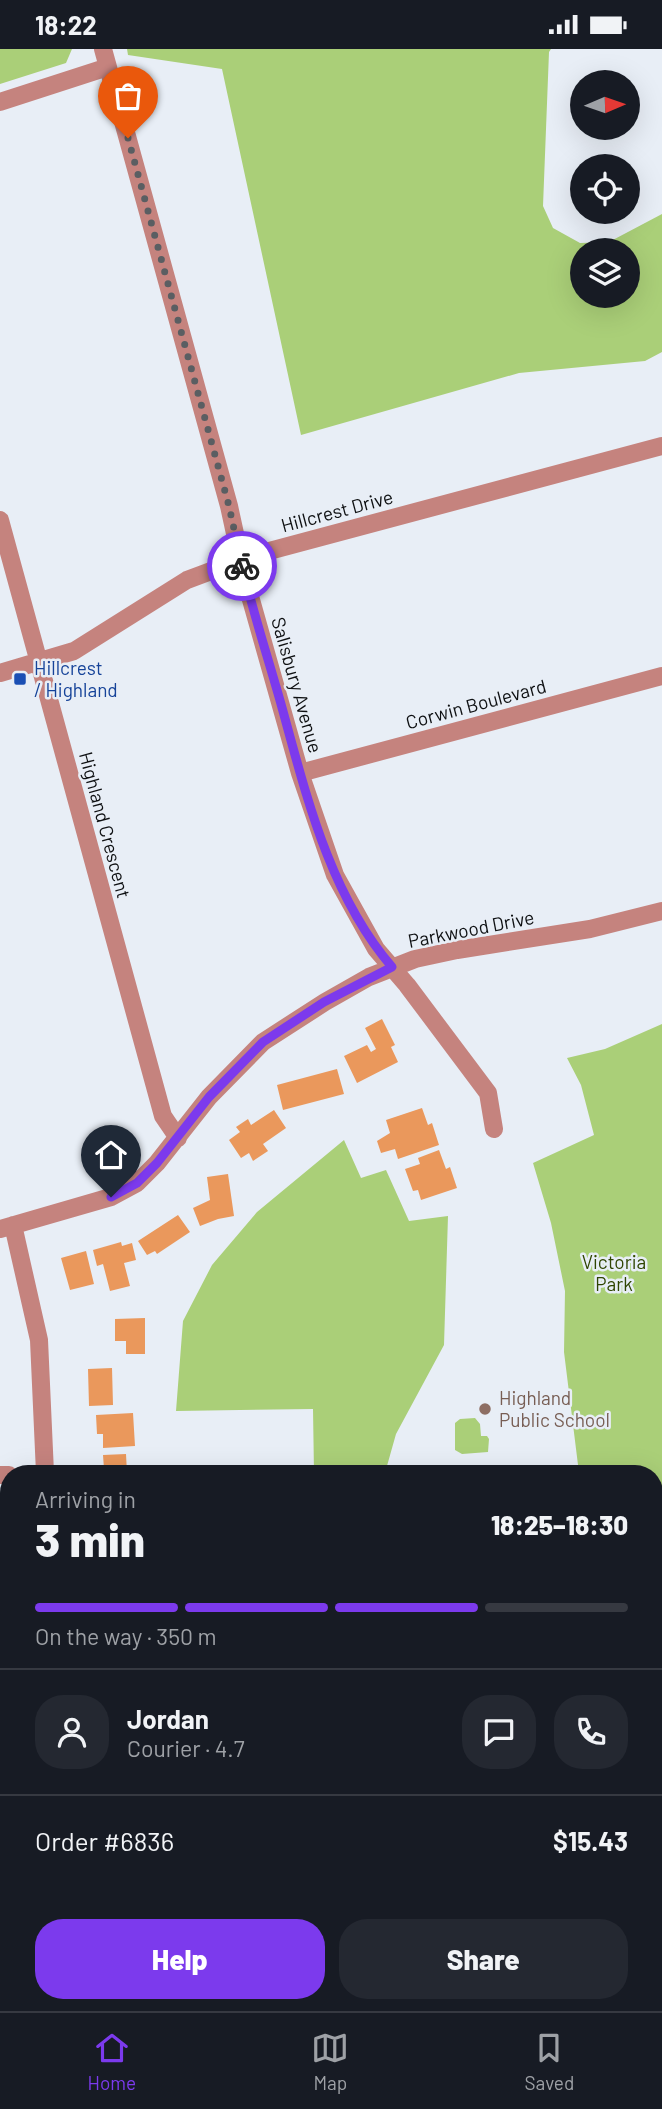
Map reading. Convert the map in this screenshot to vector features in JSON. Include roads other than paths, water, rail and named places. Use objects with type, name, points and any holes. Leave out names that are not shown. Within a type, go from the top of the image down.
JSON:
[{"type":"street","name":"Salisbury Avenue","points":[[103,49],[300,773],[335,875],[376,949],[488,1093],[494,1129]]},
{"type":"street","points":[[0,103],[108,67]]},
{"type":"street","name":"Hillcrest Drive","points":[[0,673],[74,651],[187,580],[240,559],[662,446]]},
{"type":"street","name":"Highland Crescent","points":[[0,520],[163,1116],[178,1138]]},
{"type":"street","name":"Corwin Boulevard","points":[[300,773],[662,677]]},
{"type":"street","name":"Parkwood Drive","points":[[6,1227],[111,1197],[137,1183],[178,1138],[209,1097],[263,1042],[324,1002],[392,967],[457,950],[590,929],[662,911]]},
{"type":"street","points":[[6,1227],[39,1340],[45,1465]]},
{"type":"place","name":"Hillcrest / Highland","points":[[20,679]]},
{"type":"place","name":"Highland Public School","points":[[485,1409]]},
{"type":"park label","name":"Victoria Park","points":[[614,1273]]}]
